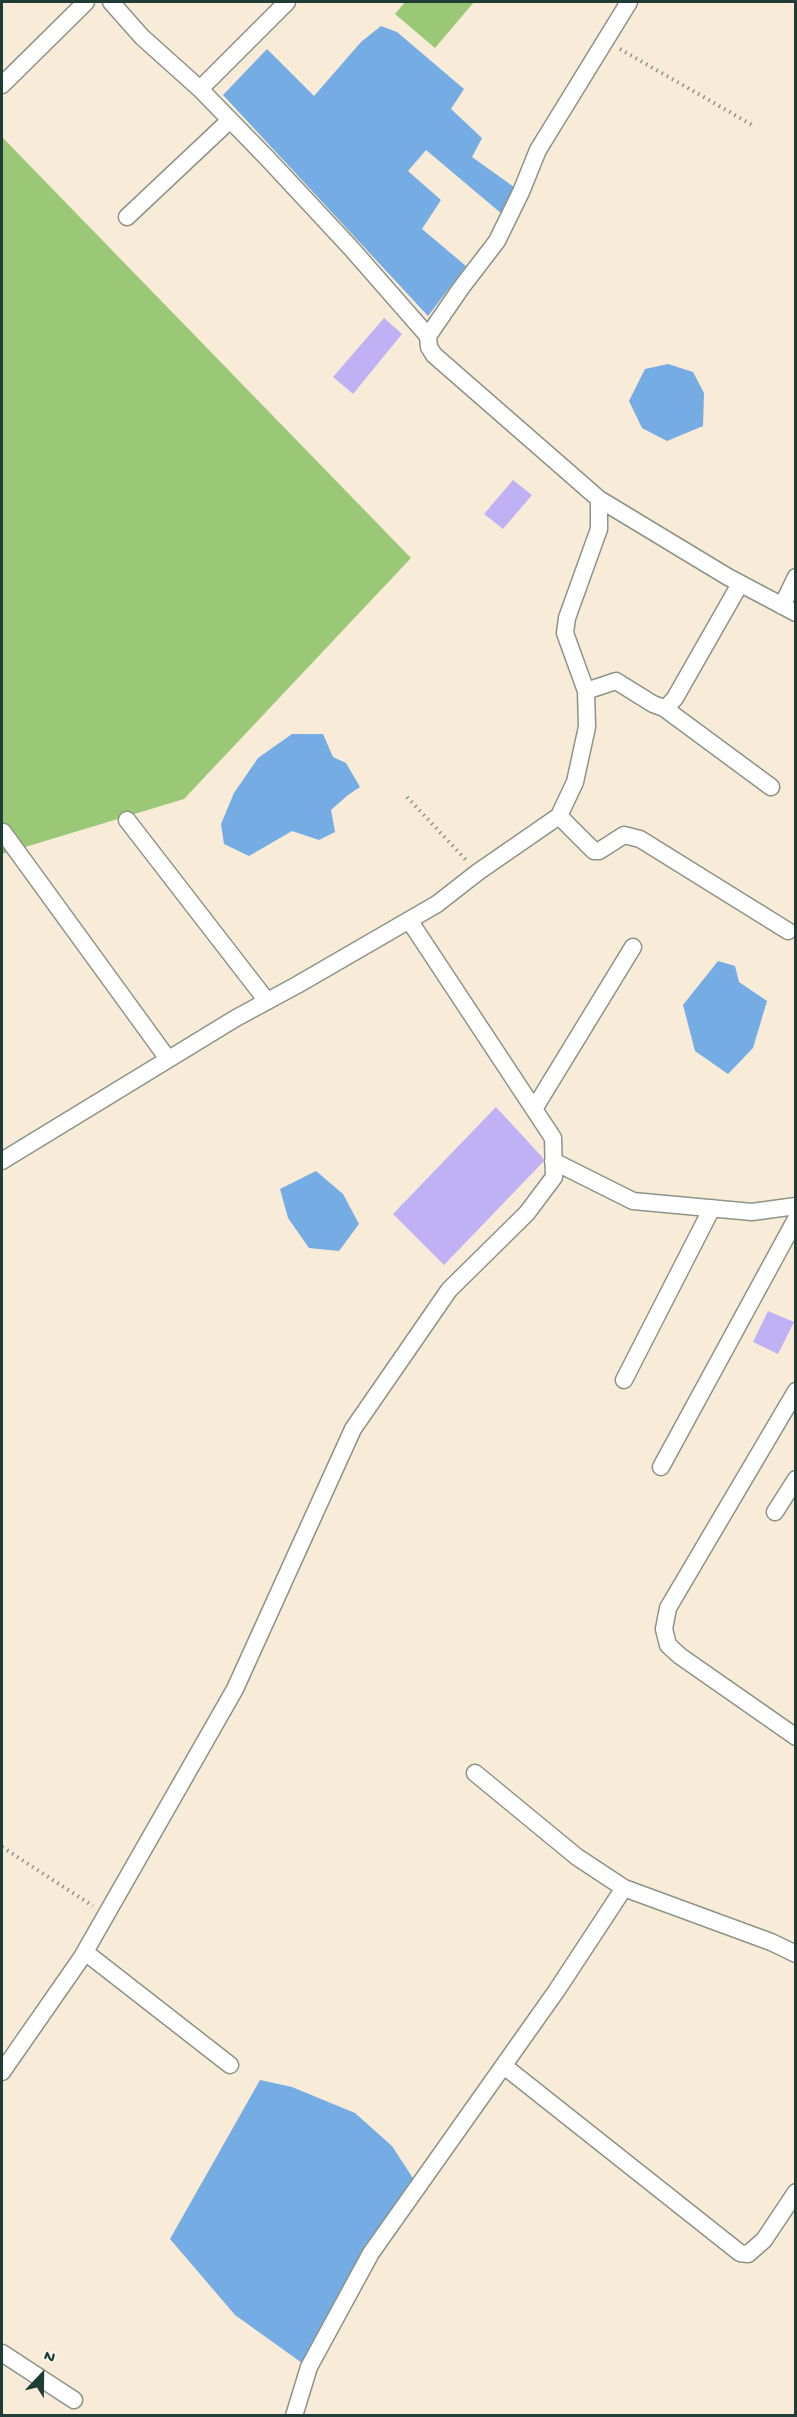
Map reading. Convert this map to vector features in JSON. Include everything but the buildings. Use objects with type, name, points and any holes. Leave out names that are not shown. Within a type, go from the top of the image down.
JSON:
[{"type":"street","points":[[2,85],[86,2]]},
{"type":"street","points":[[111,2],[142,37],[200,89],[350,247],[428,336],[429,347],[434,355],[599,499],[740,584],[789,609],[795,577]]},
{"type":"street","points":[[200,89],[287,2]]},
{"type":"street","points":[[428,336],[497,241],[538,150],[629,2]]},
{"type":"street","points":[[127,217],[230,120]]},
{"type":"street","points":[[2,1161],[168,1059],[437,903],[559,816],[575,782],[587,727],[586,691],[565,633],[567,618],[599,528],[599,499]]},
{"type":"street","points":[[664,708],[675,698],[740,584]]},
{"type":"street","points":[[586,691],[616,681],[653,704],[664,708],[771,787]]},
{"type":"street","points":[[559,816],[594,851],[599,851],[624,835],[640,839],[788,931]]},
{"type":"street","points":[[127,820],[267,1001]]},
{"type":"street","points":[[3,832],[168,1059]]},
{"type":"street","points":[[2,2072],[85,1952],[235,1689],[353,1430],[449,1290],[527,1213],[554,1178],[553,1138],[409,920]]},
{"type":"street","points":[[534,1109],[633,946]]},
{"type":"street","points":[[553,1161],[633,1201],[752,1212],[795,1206]]},
{"type":"street","points":[[624,1380],[712,1208]]},
{"type":"street","points":[[661,1467],[795,1219]]},
{"type":"street","points":[[795,1391],[668,1608],[664,1629],[668,1645],[681,1656],[795,1737]]},
{"type":"street","points":[[775,1512],[795,1479]]},
{"type":"street","points":[[475,1773],[577,1857],[624,1888],[771,1942],[795,1954]]},
{"type":"street","points":[[294,2415],[309,2367],[371,2253],[504,2066],[624,1888]]},
{"type":"street","points":[[85,1952],[230,2065]]},
{"type":"street","points":[[504,2066],[731,2249],[740,2253],[748,2254],[764,2240],[795,2192]]},
{"type":"street","points":[[2,2353],[74,2400]]},
{"type":"path","points":[[606,40],[754,126]]},
{"type":"path","points":[[408,797],[478,872]]},
{"type":"path","points":[[2,1847],[106,1915]]},
{"type":"green space","points":[[405,2],[474,2],[435,48],[395,14]]},
{"type":"green space","points":[[2,137],[411,558],[184,799],[2,854]]},
{"type":"water","points":[[381,26],[397,32],[464,89],[451,109],[482,138],[472,157],[514,187],[502,214],[426,150],[408,171],[441,200],[422,229],[466,266],[428,316],[223,95],[267,49],[314,96],[361,42]]},
{"type":"water","points":[[668,364],[693,372],[704,393],[703,426],[667,441],[642,428],[629,401],[645,369]]},
{"type":"water","points":[[292,734],[323,734],[333,757],[346,763],[360,787],[331,810],[335,832],[319,840],[292,831],[249,856],[224,844],[221,824],[234,793],[258,758]]},
{"type":"water","points":[[718,961],[735,966],[739,982],[767,1001],[753,1048],[728,1074],[695,1051],[683,1005]]},
{"type":"water","points":[[316,1171],[343,1194],[359,1224],[339,1251],[309,1248],[288,1218],[280,1189]]},
{"type":"water","points":[[260,2080],[292,2087],[355,2113],[392,2146],[418,2186],[309,2368],[235,2315],[170,2239]]}]
